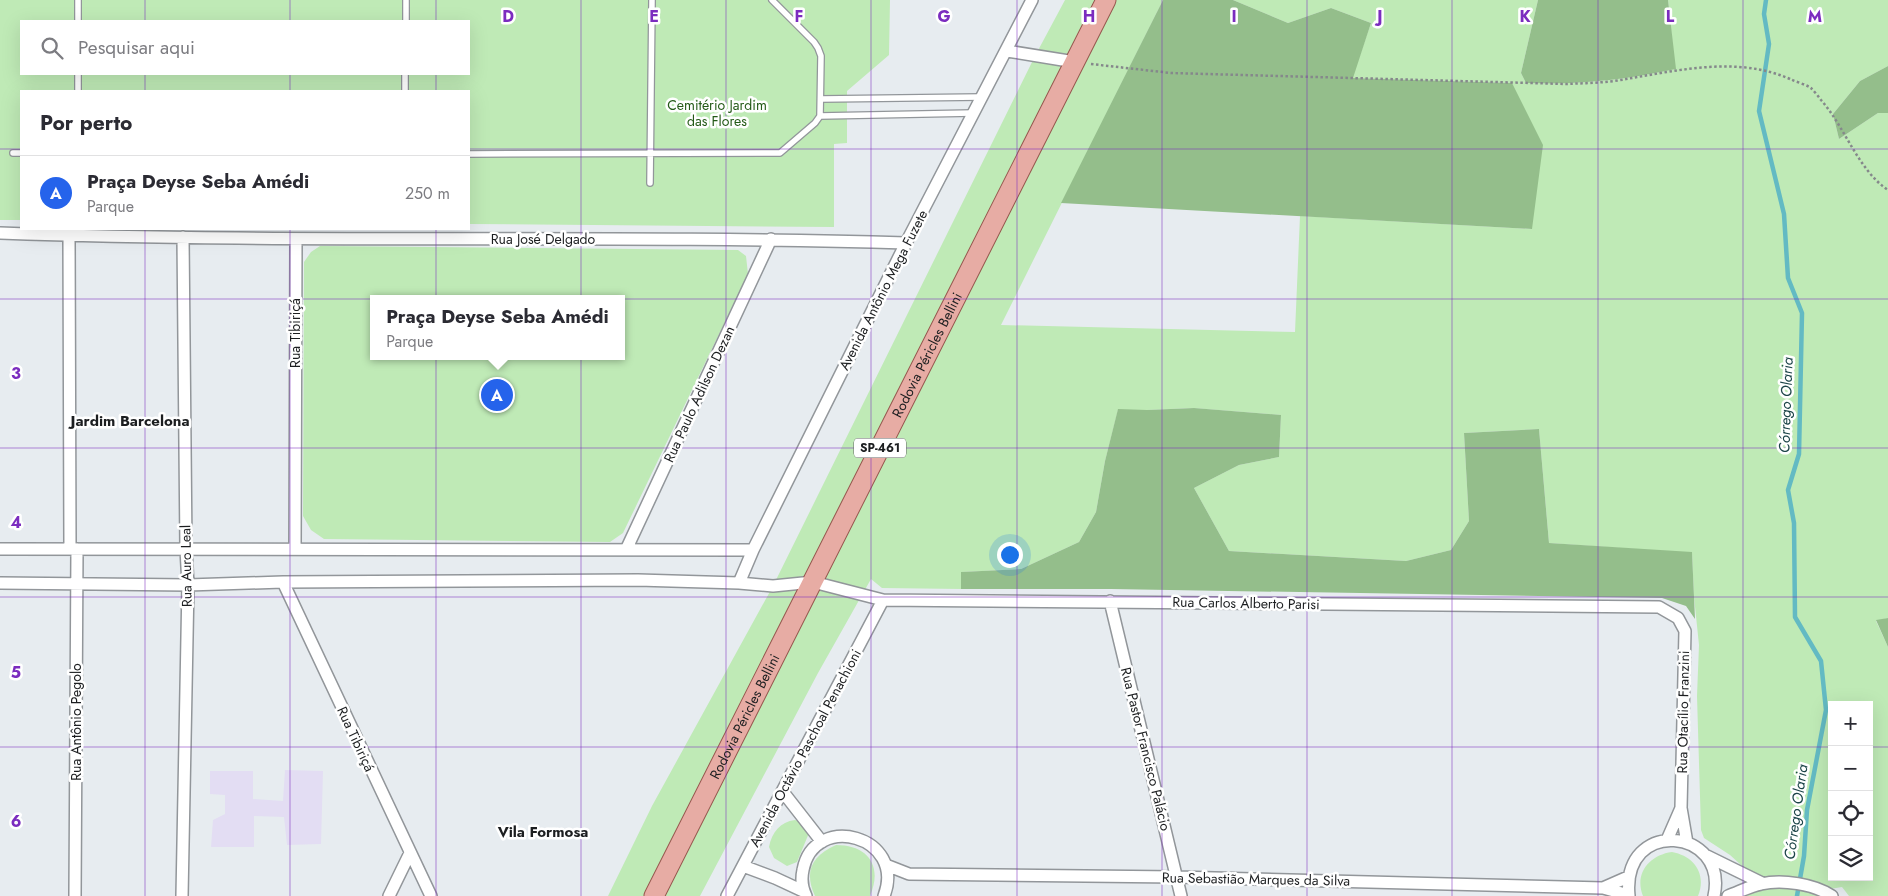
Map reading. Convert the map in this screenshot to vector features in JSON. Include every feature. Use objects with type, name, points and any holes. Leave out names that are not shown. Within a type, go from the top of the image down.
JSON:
[{"type":"main road","name":"Rodovia Péricles Bellini","points":[[654,896],[1106,0]]},
{"type":"street","name":"Avenida Antônio Mega Fuzete","points":[[739,583],[753,550],[906,243],[1032,0]]},
{"type":"street","points":[[1007,51],[1074,62]]},
{"type":"street","name":"Rua José Delgado","points":[[0,233],[296,239],[771,239],[906,243]]},
{"type":"street","name":"Rua Antônio Pegolo","points":[[69,235],[73,548],[76,584],[75,896]]},
{"type":"street","name":"Rua Auro Leal","points":[[182,896],[188,585],[183,237]]},
{"type":"street","name":"Rua Tibiriçá","points":[[295,548],[296,239]]},
{"type":"street","name":"Rua Paulo Adilson Dezan","points":[[626,550],[771,239]]},
{"type":"street","points":[[0,548],[753,550]]},
{"type":"street","points":[[0,583],[188,585],[283,582],[638,580],[773,586],[813,582]]},
{"type":"street","name":"Rua Tibiriçá","points":[[283,582],[431,896]]},
{"type":"street","name":"Rua Carlos Alberto Parisi","points":[[813,582],[883,600],[1659,607],[1678,618]]},
{"type":"street","name":"Avenida Octávio Paschoal Penachioni","points":[[727,896],[883,600]]},
{"type":"street","name":"Rua Pastor Francisco Palácio","points":[[1110,601],[1181,896]]},
{"type":"street","name":"Rua Otacílio Franzini","points":[[1678,618],[1684,631],[1680,808],[1687,843]]},
{"type":"street","points":[[783,792],[822,842]]},
{"type":"street","name":"Rua Otacílio Franzini","points":[[1667,840],[1680,808]]},
{"type":"street","points":[[805,893],[802,877],[804,863],[811,851],[822,842],[836,836],[852,836],[866,841],[878,851],[886,865],[885,890]]},
{"type":"street","points":[[1629,896],[1628,877],[1632,864],[1641,852],[1653,844],[1667,840],[1687,843],[1698,848],[1706,856],[1714,870],[1716,886],[1714,896]]},
{"type":"street","points":[[389,896],[410,853]]},
{"type":"street","points":[[1706,856],[1762,884]]},
{"type":"street","name":"Rua Sebastião Marques da Silva","points":[[886,865],[909,874],[1177,877],[1602,888],[1629,896]]},
{"type":"street","points":[[743,866],[776,878],[805,893]]},
{"type":"street","name":"Rua Sebastião Marques da Silva","points":[[885,890],[909,874]]},
{"type":"street","name":"Rua Sebastião Marques da Silva","points":[[1602,888],[1628,877]]},
{"type":"street","points":[[1728,896],[1762,884],[1782,883],[1806,885],[1823,890],[1832,896]]},
{"type":"lane","points":[[78,0],[78,20]]},
{"type":"lane","points":[[406,0],[406,20]]},
{"type":"lane","points":[[650,183],[652,0]]},
{"type":"lane","points":[[470,154],[780,154],[815,123],[820,116],[821,56],[818,48],[772,0]]},
{"type":"lane","points":[[78,75],[78,90]]},
{"type":"lane","points":[[405,75],[405,90]]},
{"type":"lane","points":[[820,99],[981,97]]},
{"type":"lane","points":[[820,116],[972,113]]},
{"type":"lane","points":[[14,153],[20,153]]},
{"type":"path","points":[[1074,62],[1170,73],[1566,84],[1624,80],[1676,70],[1725,66],[1754,68],[1776,73],[1810,88],[1833,114],[1864,166],[1879,184],[1888,190]]},
{"type":"shaded area","points":[[285,770],[323,771],[321,844],[287,845],[284,817],[254,816],[254,847],[211,847],[213,820],[225,814],[225,795],[210,794],[210,771],[253,771],[253,799],[283,801]]},
{"type":"green space","name":"Cemitério Jardim das Flores","points":[[0,0],[890,0],[889,55],[847,91],[847,143],[834,144],[834,227],[470,224],[470,90],[20,90],[20,220],[0,220]]},
{"type":"green space","points":[[1065,0],[1163,0],[1001,325],[1295,332],[1300,216],[1532,229],[1512,83],[1352,78],[1371,23],[1331,8],[1288,23],[1233,0],[1538,0],[1521,73],[1526,83],[1565,83],[1601,81],[1675,69],[1668,0],[1888,0],[1888,66],[1860,81],[1833,114],[1839,139],[1878,113],[1888,113],[1888,618],[1876,621],[1888,647],[1888,896],[1849,896],[1842,887],[1824,890],[1824,896],[1744,896],[1761,883],[1730,855],[1704,838],[1701,830],[1697,696],[1699,645],[1692,553],[1549,543],[1539,429],[1464,433],[1469,521],[1451,550],[1406,561],[1229,551],[1194,488],[1239,465],[1279,457],[1281,415],[1193,408],[1118,410],[1105,461],[1096,512],[1079,542],[1021,569],[962,572],[961,589],[882,588],[871,579],[818,673],[700,896],[608,896],[652,806],[773,586],[1035,56]]},
{"type":"green space","points":[[1163,0],[1233,0],[1288,23],[1331,8],[1371,23],[1353,78],[1512,83],[1543,145],[1532,229],[1061,203]]},
{"type":"green space","points":[[1538,0],[1668,0],[1676,69],[1601,81],[1526,83],[1521,73]]},
{"type":"green space","points":[[1888,66],[1888,113],[1878,113],[1839,139],[1833,114],[1860,81]]},
{"type":"green space","points":[[320,246],[738,250],[746,256],[748,274],[623,533],[610,542],[324,539],[311,530],[303,516],[304,262],[311,252]]},
{"type":"green space","points":[[1194,408],[1281,415],[1279,457],[1239,465],[1194,488],[1229,551],[1406,561],[1451,550],[1469,521],[1464,433],[1539,429],[1549,543],[1692,552],[1695,619],[1686,606],[1662,598],[1111,589],[961,589],[961,572],[1021,569],[1079,542],[1096,512],[1105,461],[1118,409]]},
{"type":"green space","points":[[1888,618],[1888,647],[1876,620]]},
{"type":"green space","points":[[795,820],[802,822],[809,833],[797,862],[787,866],[774,858],[769,847],[772,837],[781,825]]},
{"type":"green space","points":[[836,845],[857,849],[870,859],[875,875],[870,896],[815,896],[810,879],[812,866],[821,854]]},
{"type":"green space","points":[[1672,852],[1687,857],[1697,867],[1701,880],[1698,896],[1643,896],[1641,888],[1642,873],[1650,861]]},
{"type":"waterway","name":"Córrego Olaria","points":[[1766,0],[1764,14],[1769,44],[1759,111],[1784,214],[1788,278],[1802,313],[1799,454],[1788,490],[1794,523],[1795,617],[1821,661],[1826,710],[1807,810],[1804,856],[1797,896]]},
{"type":"place","name":"Praça Deyse Seba Amédi","points":[[497,395]]},
{"type":"district","name":"Jardim Barcelona","points":[[130,421]]},
{"type":"district","name":"Vila Formosa","points":[[543,832]]}]
